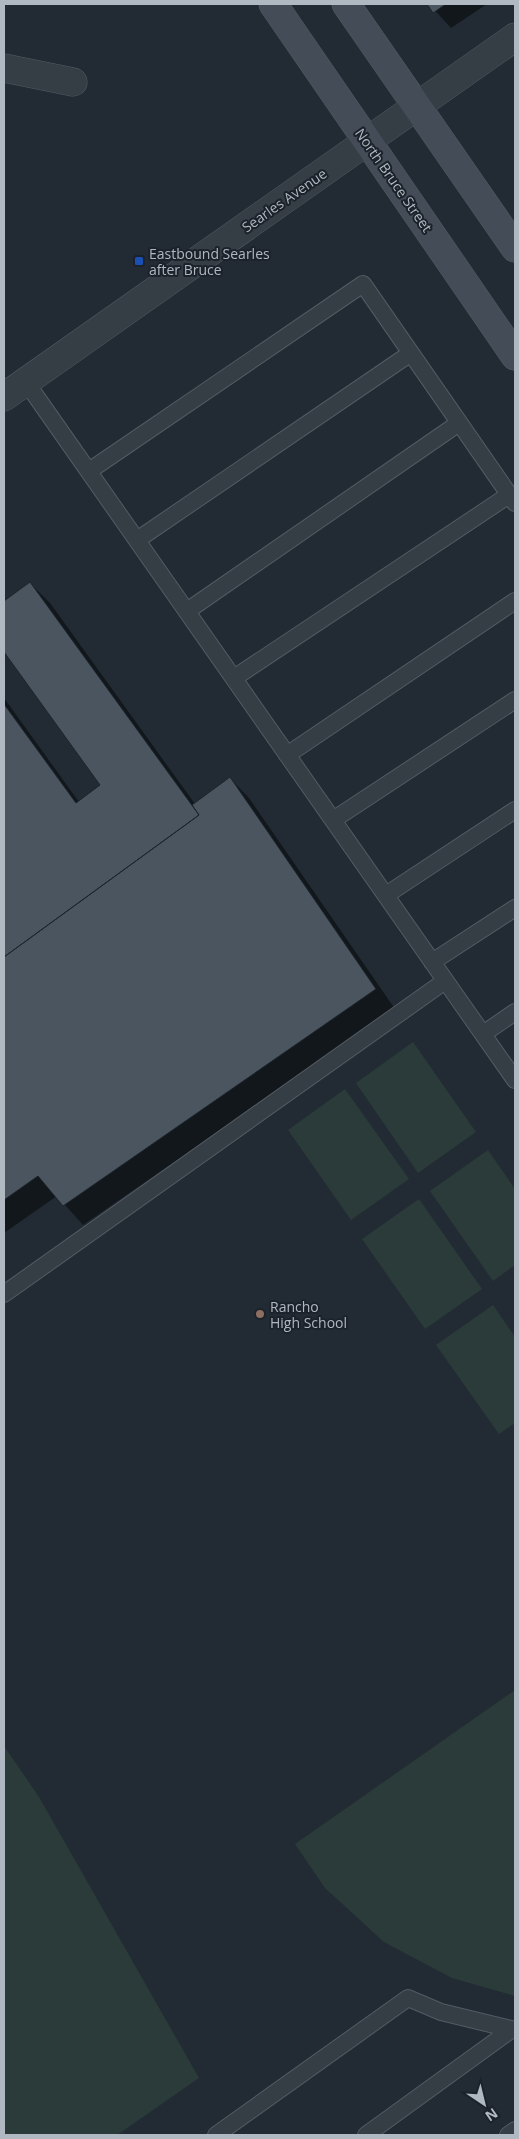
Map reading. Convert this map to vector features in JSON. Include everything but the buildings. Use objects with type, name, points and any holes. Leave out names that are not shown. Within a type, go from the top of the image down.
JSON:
[{"type":"main road","name":"North Bruce Street","points":[[273,4],[515,356]]},
{"type":"main road","points":[[346,4],[515,248]]},
{"type":"street","name":"Searles Avenue","points":[[4,398],[515,37]]},
{"type":"street","points":[[4,68],[74,82]]},
{"type":"lane","points":[[88,471],[363,284],[512,499],[234,678]]},
{"type":"lane","points":[[137,540],[411,353]]},
{"type":"lane","points":[[26,382],[515,1080]]},
{"type":"lane","points":[[187,611],[459,423]]},
{"type":"lane","points":[[287,755],[515,601]]},
{"type":"lane","points":[[333,820],[515,700]]},
{"type":"lane","points":[[386,895],[515,810]]},
{"type":"lane","points":[[432,962],[515,908]]},
{"type":"lane","points":[[4,1294],[446,981]]},
{"type":"lane","points":[[483,1034],[515,1012]]},
{"type":"lane","points":[[216,2135],[408,1998],[441,2012],[513,2030]]},
{"type":"lane","points":[[366,2135],[513,2030]]},
{"type":"lane","points":[[508,2135],[515,2130]]},
{"type":"shaded area","points":[[413,1042],[476,1132],[418,1173],[356,1083]]},
{"type":"shaded area","points":[[345,1089],[409,1179],[351,1220],[288,1130]]},
{"type":"shaded area","points":[[488,1150],[515,1189],[515,1265],[493,1281],[430,1191]]},
{"type":"shaded area","points":[[419,1199],[482,1289],[425,1329],[362,1239]]},
{"type":"shaded area","points":[[493,1305],[515,1337],[515,1423],[499,1434],[436,1345]]},
{"type":"shaded area","points":[[515,1690],[515,1996],[452,1978],[384,1942],[325,1888],[295,1844]]},
{"type":"shaded area","points":[[4,1746],[39,1797],[199,2078],[117,2135],[4,2135]]},
{"type":"place","name":"Eastbound Searles after Bruce","points":[[139,261]]},
{"type":"place","name":"Rancho High School","points":[[260,1314]]}]
